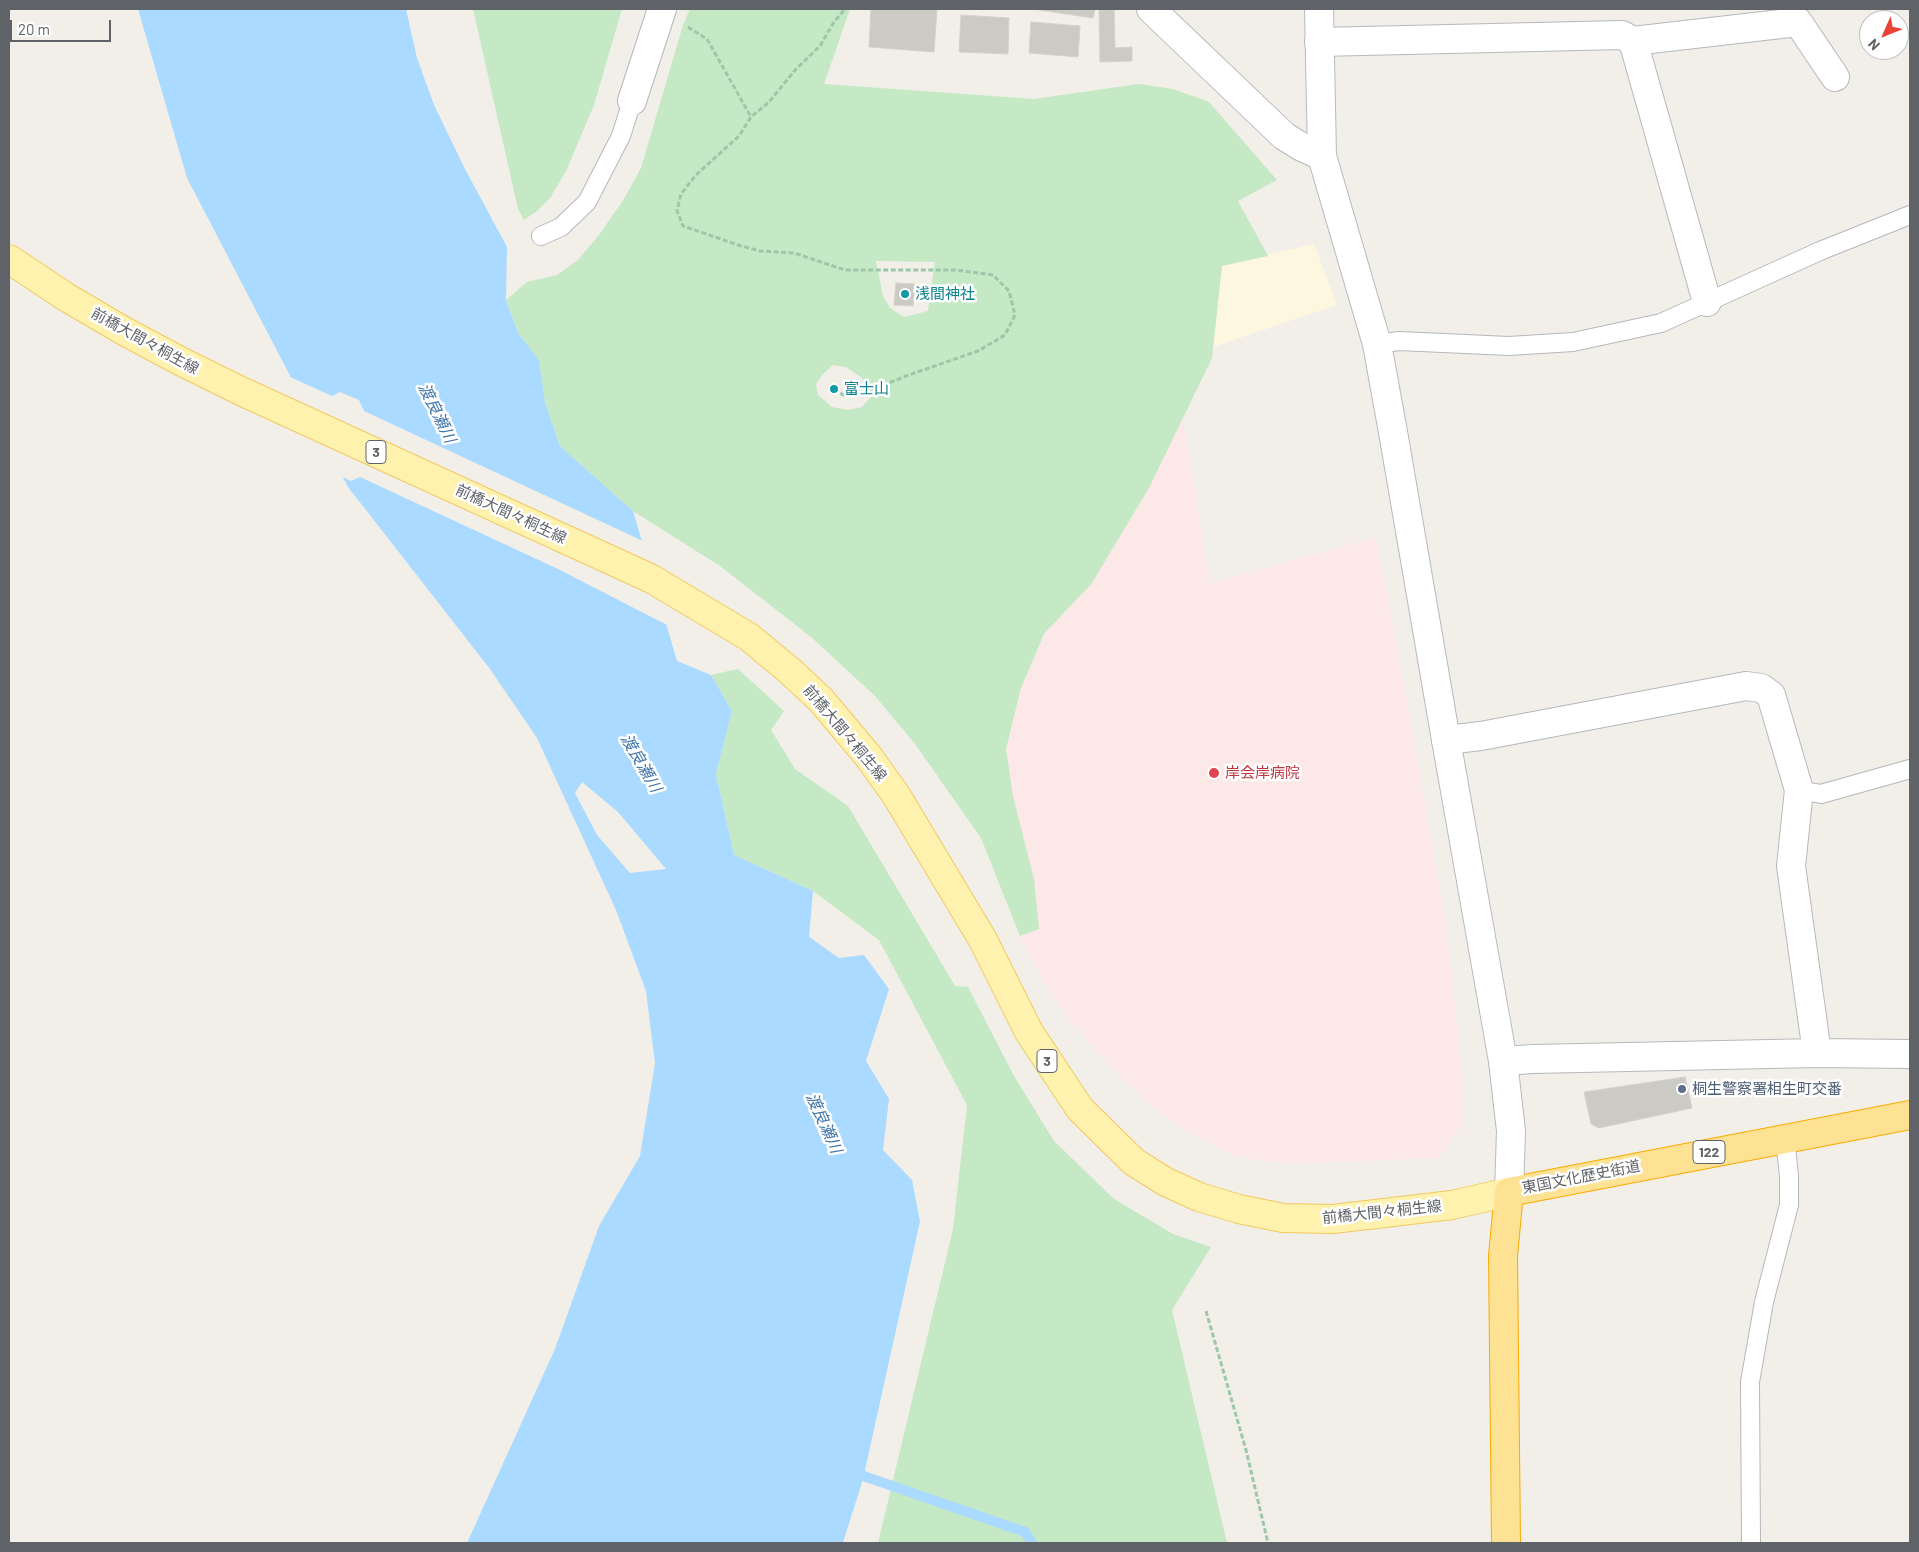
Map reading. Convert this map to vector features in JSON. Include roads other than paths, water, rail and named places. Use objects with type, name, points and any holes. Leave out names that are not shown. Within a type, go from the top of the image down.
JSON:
[{"type":"highway","name":"東国文化歴史街道","points":[[1506,1543],[1503,1256],[1509,1192],[1910,1115]]},
{"type":"main road","name":"前橋大間々桐生線","points":[[9,259],[75,302],[182,362],[243,392],[618,563],[668,588],[749,637],[821,700],[868,756],[896,795],[982,940],[1029,1032],[1053,1072],[1080,1109],[1134,1162],[1166,1182],[1199,1197],[1239,1209],[1283,1218],[1343,1218],[1452,1205],[1509,1192]]},
{"type":"street","points":[[632,101],[662,9]]},
{"type":"street","points":[[1152,9],[1284,136],[1322,156]]},
{"type":"street","points":[[1318,9],[1322,156],[1377,344],[1503,1061],[1511,1131],[1509,1192]]},
{"type":"street","points":[[1319,42],[1622,35],[1633,41],[1798,22],[1835,77]]},
{"type":"street","points":[[1633,41],[1707,302]]},
{"type":"street","points":[[1446,740],[1481,736],[1746,686],[1761,688],[1771,696],[1800,790],[1791,866],[1817,1053]]},
{"type":"street","points":[[1503,1061],[1817,1053],[1910,1054]]},
{"type":"lane","points":[[541,236],[561,227],[587,202],[621,136],[632,101]]},
{"type":"lane","points":[[1377,344],[1400,341],[1509,346],[1573,342],[1662,323],[1820,251],[1910,215]]},
{"type":"lane","points":[[1800,790],[1821,794],[1910,769]]},
{"type":"lane","points":[[1751,1543],[1750,1382],[1764,1302],[1789,1205],[1789,1176],[1785,1138]]},
{"type":"water","name":"渡良瀬川","points":[[138,9],[406,9],[417,58],[434,105],[465,169],[507,247],[506,300],[518,333],[539,360],[545,403],[560,446],[633,511],[677,661],[711,675],[732,711],[716,774],[734,855],[813,891],[809,937],[839,958],[864,955],[889,989],[866,1061],[889,1099],[883,1150],[912,1180],[920,1222],[863,1480],[843,1543],[467,1543],[555,1349],[599,1226],[640,1156],[655,1063],[646,991],[616,910],[537,738],[490,669],[348,487],[187,178]],"holes":[[[582,782],[618,812],[666,869],[630,873],[597,835],[575,793]]]},
{"type":"waterway","points":[[852,1472],[1025,1532],[1032,1543]]},
{"type":"place","name":"浅間神社","points":[[905,294]]},
{"type":"place","name":"富士山","points":[[834,389]]},
{"type":"place","name":"岸会岸病院","points":[[1214,773]]},
{"type":"place","name":"桐生警察署相生町交番","points":[[1682,1089]]}]
